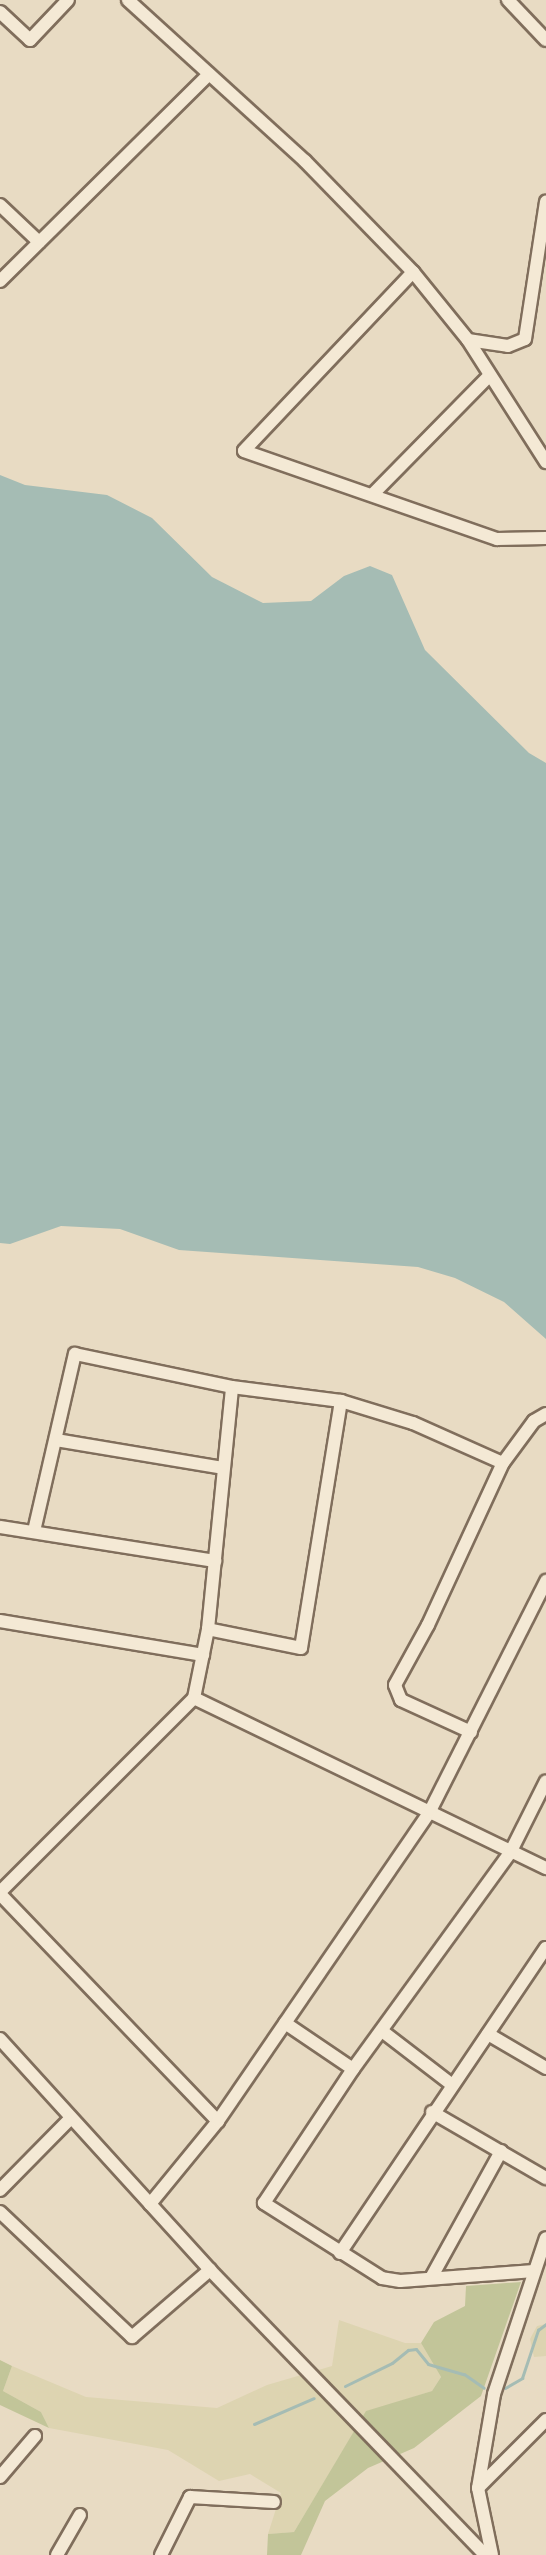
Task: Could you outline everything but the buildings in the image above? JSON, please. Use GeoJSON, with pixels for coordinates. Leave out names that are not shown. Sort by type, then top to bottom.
{"type":"FeatureCollection","features":[{"type":"Feature","properties":{"kind":"street"},"geometry":{"type":"LineString","coordinates":[[0,12],[30,40],[68,0]]}},
{"type":"Feature","properties":{"kind":"street"},"geometry":{"type":"LineString","coordinates":[[128,0],[305,160],[413,272],[468,340],[546,462]]}},
{"type":"Feature","properties":{"kind":"street"},"geometry":{"type":"LineString","coordinates":[[508,0],[546,40]]}},
{"type":"Feature","properties":{"kind":"street"},"geometry":{"type":"LineString","coordinates":[[0,281],[208,74]]}},
{"type":"Feature","properties":{"kind":"street"},"geometry":{"type":"LineString","coordinates":[[468,340],[508,346],[525,339],[546,202]]}},
{"type":"Feature","properties":{"kind":"street"},"geometry":{"type":"LineString","coordinates":[[0,205],[39,243]]}},
{"type":"Feature","properties":{"kind":"street"},"geometry":{"type":"LineString","coordinates":[[413,272],[244,451],[497,539],[546,538]]}},
{"type":"Feature","properties":{"kind":"street"},"geometry":{"type":"LineString","coordinates":[[372,495],[490,375]]}},
{"type":"Feature","properties":{"kind":"street"},"geometry":{"type":"LineString","coordinates":[[34,1531],[75,1354],[232,1387],[341,1401],[413,1424],[503,1463]]}},
{"type":"Feature","properties":{"kind":"street"},"geometry":{"type":"LineString","coordinates":[[218,2121],[0,1893],[194,1698],[208,1629],[232,1387]]}},
{"type":"Feature","properties":{"kind":"street"},"geometry":{"type":"LineString","coordinates":[[208,1629],[302,1648],[341,1401]]}},
{"type":"Feature","properties":{"kind":"street"},"geometry":{"type":"LineString","coordinates":[[471,1732],[401,1700],[395,1685],[428,1625],[503,1463],[534,1421],[546,1414]]}},
{"type":"Feature","properties":{"kind":"street"},"geometry":{"type":"LineString","coordinates":[[56,1440],[223,1468]]}},
{"type":"Feature","properties":{"kind":"street"},"geometry":{"type":"LineString","coordinates":[[0,1527],[215,1561]]}},
{"type":"Feature","properties":{"kind":"street"},"geometry":{"type":"LineString","coordinates":[[150,2204],[218,2121],[430,1811],[546,1581]]}},
{"type":"Feature","properties":{"kind":"street"},"geometry":{"type":"LineString","coordinates":[[0,1633],[5,1622],[203,1655]]}},
{"type":"Feature","properties":{"kind":"street"},"geometry":{"type":"LineString","coordinates":[[194,1698],[430,1811],[510,1853],[546,1868]]}},
{"type":"Feature","properties":{"kind":"street"},"geometry":{"type":"LineString","coordinates":[[534,2271],[400,2281],[382,2278],[264,2203],[353,2069],[510,1853],[546,1781]]}},
{"type":"Feature","properties":{"kind":"street"},"geometry":{"type":"LineString","coordinates":[[340,2253],[432,2112],[546,1948]]}},
{"type":"Feature","properties":{"kind":"street"},"geometry":{"type":"LineString","coordinates":[[285,2023],[353,2069]]}},
{"type":"Feature","properties":{"kind":"street"},"geometry":{"type":"LineString","coordinates":[[382,2031],[451,2084]]}},
{"type":"Feature","properties":{"kind":"street"},"geometry":{"type":"LineString","coordinates":[[488,2034],[546,2068]]}},
{"type":"Feature","properties":{"kind":"street"},"geometry":{"type":"LineString","coordinates":[[0,2039],[210,2270],[485,2555]]}},
{"type":"Feature","properties":{"kind":"street"},"geometry":{"type":"LineString","coordinates":[[432,2112],[546,2178]]}},
{"type":"Feature","properties":{"kind":"street"},"geometry":{"type":"LineString","coordinates":[[0,2190],[71,2118]]}},
{"type":"Feature","properties":{"kind":"street"},"geometry":{"type":"LineString","coordinates":[[431,2278],[501,2151]]}},
{"type":"Feature","properties":{"kind":"street"},"geometry":{"type":"LineString","coordinates":[[0,2212],[132,2337],[210,2270]]}},
{"type":"Feature","properties":{"kind":"street"},"geometry":{"type":"LineString","coordinates":[[492,2555],[478,2488],[494,2394],[546,2238]]}},
{"type":"Feature","properties":{"kind":"street"},"geometry":{"type":"LineString","coordinates":[[478,2488],[546,2420]]}},
{"type":"Feature","properties":{"kind":"street"},"geometry":{"type":"LineString","coordinates":[[0,2477],[35,2436]]}},
{"type":"Feature","properties":{"kind":"street"},"geometry":{"type":"LineString","coordinates":[[161,2555],[190,2497],[274,2502]]}},
{"type":"Feature","properties":{"kind":"street"},"geometry":{"type":"LineString","coordinates":[[57,2555],[80,2515]]}},
{"type":"Feature","properties":{"kind":"shaded area"},"geometry":{"type":"Polygon","coordinates":[[[339,2320],[405,2343],[421,2343],[441,2377],[432,2391],[366,2412],[294,2532],[268,2534],[281,2493],[250,2474],[219,2481],[168,2450],[49,2428],[41,2412],[3,2391],[12,2366],[86,2397],[217,2408],[267,2385],[332,2366],[339,2320]]]}},
{"type":"Feature","properties":{"kind":"shaded area"},"geometry":{"type":"Polygon","coordinates":[[[546,2324],[546,2356],[534,2357],[530,2339],[537,2326],[546,2324]]]}},
{"type":"Feature","properties":{"kind":"green space"},"geometry":{"type":"Polygon","coordinates":[[[521,2282],[481,2396],[414,2448],[368,2468],[325,2501],[301,2555],[267,2555],[268,2534],[294,2532],[366,2411],[432,2391],[441,2377],[421,2343],[434,2322],[465,2306],[466,2286],[521,2282]]]}},
{"type":"Feature","properties":{"kind":"green space"},"geometry":{"type":"Polygon","coordinates":[[[0,2360],[12,2366],[3,2391],[41,2412],[49,2428],[0,2405],[0,2360]]]}},
{"type":"Feature","properties":{"kind":"water"},"geometry":{"type":"Polygon","coordinates":[[[0,475],[25,485],[107,495],[152,518],[212,577],[263,603],[311,601],[344,576],[370,566],[392,575],[425,650],[529,753],[546,763],[546,1339],[504,1302],[455,1278],[418,1267],[179,1250],[120,1229],[61,1226],[10,1244],[0,1243],[0,475]]]}},
{"type":"Feature","properties":{"kind":"waterway"},"geometry":{"type":"LineString","coordinates":[[505,2388],[522,2378],[538,2330],[546,2324]]}},
{"type":"Feature","properties":{"kind":"waterway"},"geometry":{"type":"LineString","coordinates":[[345,2386],[392,2363],[408,2350],[416,2349],[428,2364],[464,2374],[484,2388]]}},
{"type":"Feature","properties":{"kind":"waterway"},"geometry":{"type":"LineString","coordinates":[[254,2424],[314,2398]]}}]}
